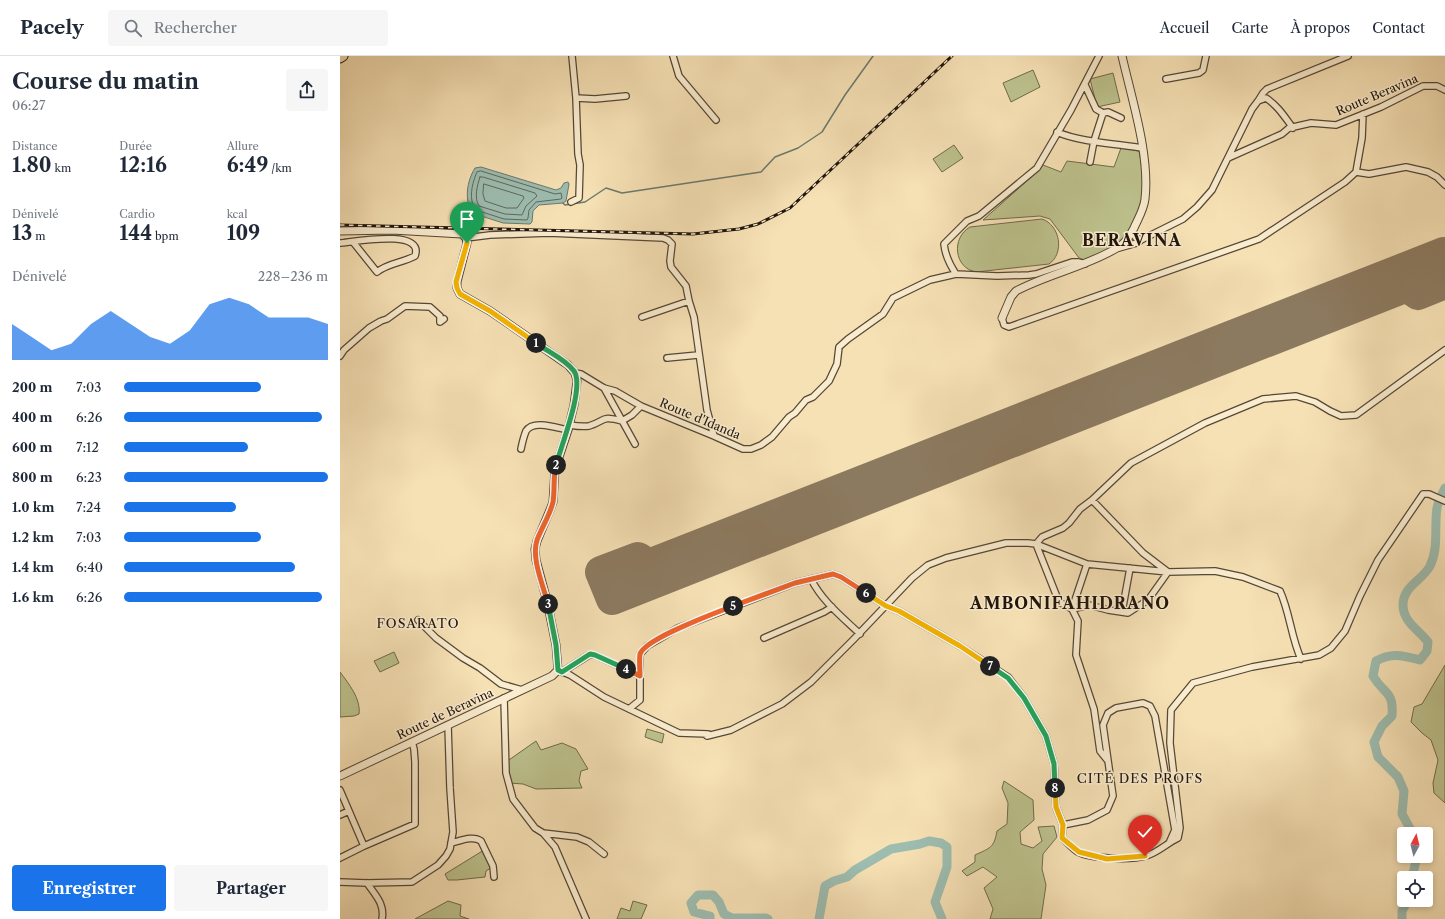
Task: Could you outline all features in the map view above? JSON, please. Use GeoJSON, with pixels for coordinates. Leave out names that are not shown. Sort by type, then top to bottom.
{"type":"FeatureCollection","features":[{"type":"Feature","properties":{"kind":"street"},"geometry":{"type":"LineString","coordinates":[[571,202],[579,198],[580,165],[572,56]]}},
{"type":"Feature","properties":{"kind":"street"},"geometry":{"type":"LineString","coordinates":[[673,56],[679,76],[716,120]]}},
{"type":"Feature","properties":{"kind":"street"},"geometry":{"type":"LineString","coordinates":[[1085,264],[1072,262],[1029,275],[997,276],[956,274],[944,251],[944,244],[967,222],[979,216],[1037,168],[1085,85],[1099,56]]}},
{"type":"Feature","properties":{"kind":"street"},"geometry":{"type":"LineString","coordinates":[[1118,248],[1126,241],[1132,232],[1141,212],[1145,200],[1146,178],[1143,148],[1122,56]]}},
{"type":"Feature","properties":{"kind":"street"},"geometry":{"type":"LineString","coordinates":[[1166,79],[1199,73],[1203,70],[1206,56]]}},
{"type":"Feature","properties":{"kind":"street"},"geometry":{"type":"LineString","coordinates":[[1348,56],[1267,89],[1252,109],[1212,190],[1197,207],[1182,219],[1137,243],[1118,248],[1085,264],[1016,290],[1011,297],[1002,318],[1004,325],[1009,327],[1259,239],[1345,182],[1356,172],[1362,138],[1363,114]]}},
{"type":"Feature","properties":{"kind":"street"},"geometry":{"type":"LineString","coordinates":[[1085,85],[1096,110],[1103,113],[1108,112],[1121,118]]}},
{"type":"Feature","properties":{"kind":"street","name":"Route Beravina"},"geometry":{"type":"LineString","coordinates":[[1228,158],[1282,134],[1289,128],[1311,123],[1336,125],[1381,107],[1423,86],[1437,86],[1445,90]]}},
{"type":"Feature","properties":{"kind":"street"},"geometry":{"type":"LineString","coordinates":[[576,98],[595,99],[626,96]]}},
{"type":"Feature","properties":{"kind":"street"},"geometry":{"type":"LineString","coordinates":[[1258,101],[1266,98],[1272,102],[1278,107],[1293,128]]}},
{"type":"Feature","properties":{"kind":"street"},"geometry":{"type":"LineString","coordinates":[[1090,162],[1094,141],[1103,113]]}},
{"type":"Feature","properties":{"kind":"street"},"geometry":{"type":"LineString","coordinates":[[1057,132],[1064,135],[1094,141],[1143,148]]}},
{"type":"Feature","properties":{"kind":"street"},"geometry":{"type":"LineString","coordinates":[[1356,172],[1369,174],[1406,167],[1428,172],[1437,177],[1445,185]]}},
{"type":"Feature","properties":{"kind":"street"},"geometry":{"type":"LineString","coordinates":[[340,231],[360,230],[462,234],[466,238],[467,243],[456,282],[460,294],[490,311],[568,365],[575,373],[577,381],[569,428],[555,469],[553,502],[535,549],[536,560],[547,601],[560,671]]}},
{"type":"Feature","properties":{"kind":"street"},"geometry":{"type":"LineString","coordinates":[[1132,232],[1136,238],[1141,240]]}},
{"type":"Feature","properties":{"kind":"street"},"geometry":{"type":"LineString","coordinates":[[466,238],[490,235],[549,233],[663,238],[668,240],[672,244],[670,262],[671,267],[686,286],[694,317],[707,410],[714,436]]}},
{"type":"Feature","properties":{"kind":"street"},"geometry":{"type":"LineString","coordinates":[[340,243],[353,242],[398,239],[408,241],[415,246],[416,251],[414,256],[407,260],[383,267],[377,272],[353,242]]}},
{"type":"Feature","properties":{"kind":"street","name":"Route d'Idanda"},"geometry":{"type":"LineString","coordinates":[[575,373],[581,374],[604,388],[615,392],[641,406],[743,449],[752,450],[772,437],[789,417],[796,413],[806,400],[813,397],[829,381],[837,364],[839,347],[883,314],[893,298],[930,280],[956,274]]}},
{"type":"Feature","properties":{"kind":"street"},"geometry":{"type":"LineString","coordinates":[[642,317],[689,301]]}},
{"type":"Feature","properties":{"kind":"street"},"geometry":{"type":"LineString","coordinates":[[340,356],[344,350],[372,326],[388,319],[405,306],[430,307],[440,316],[440,322],[444,319]]}},
{"type":"Feature","properties":{"kind":"street"},"geometry":{"type":"LineString","coordinates":[[1036,544],[1042,537],[1063,528],[1069,523],[1080,508],[1092,500],[1131,463],[1205,423],[1263,399],[1296,396],[1315,402],[1341,416],[1356,415],[1445,350]]}},
{"type":"Feature","properties":{"kind":"street"},"geometry":{"type":"LineString","coordinates":[[667,358],[698,354]]}},
{"type":"Feature","properties":{"kind":"street"},"geometry":{"type":"LineString","coordinates":[[604,388],[635,444]]}},
{"type":"Feature","properties":{"kind":"street"},"geometry":{"type":"LineString","coordinates":[[520,449],[526,431],[531,426],[543,425],[569,428],[590,426],[605,418],[622,421],[632,415],[641,406]]}},
{"type":"Feature","properties":{"kind":"street"},"geometry":{"type":"LineString","coordinates":[[1170,841],[1178,838],[1180,828],[1170,743],[1171,710],[1193,683],[1252,667],[1319,655],[1331,648],[1345,631],[1378,560],[1423,494],[1445,501]]}},
{"type":"Feature","properties":{"kind":"street"},"geometry":{"type":"LineString","coordinates":[[1092,500],[1143,553],[1168,572]]}},
{"type":"Feature","properties":{"kind":"street"},"geometry":{"type":"LineString","coordinates":[[560,671],[570,675],[604,697],[679,733],[708,734],[707,736],[731,730],[782,704],[811,682],[860,634],[912,578],[928,565],[946,558],[1006,543],[1028,542],[1087,564],[1168,572],[1215,571],[1242,577],[1280,591],[1296,647],[1301,658]]}},
{"type":"Feature","properties":{"kind":"street"},"geometry":{"type":"LineString","coordinates":[[1036,544],[1060,602],[1072,610],[1078,621],[1076,654],[1094,709],[1100,751],[1108,761]]}},
{"type":"Feature","properties":{"kind":"street"},"geometry":{"type":"LineString","coordinates":[[1072,610],[1087,564]]}},
{"type":"Feature","properties":{"kind":"street"},"geometry":{"type":"LineString","coordinates":[[1122,612],[1130,568]]}},
{"type":"Feature","properties":{"kind":"street"},"geometry":{"type":"LineString","coordinates":[[1072,610],[1089,605],[1128,613],[1148,600],[1168,572]]}},
{"type":"Feature","properties":{"kind":"street"},"geometry":{"type":"LineString","coordinates":[[630,709],[640,700],[640,654],[647,646],[678,628],[773,591],[795,583],[833,574],[841,577],[886,606],[899,611],[960,646],[1008,678],[1024,698],[1046,736],[1054,764],[1056,807],[1063,825],[1062,838],[1079,852],[1107,859],[1145,856],[1163,848],[1170,841],[1175,830],[1155,716],[1150,706],[1143,703],[1116,708],[1108,713],[1103,726],[1113,796],[1106,810],[1088,820],[1063,825]]}},
{"type":"Feature","properties":{"kind":"street"},"geometry":{"type":"LineString","coordinates":[[811,579],[815,587],[832,607],[860,634]]}},
{"type":"Feature","properties":{"kind":"street"},"geometry":{"type":"LineString","coordinates":[[764,638],[824,612],[832,607]]}},
{"type":"Feature","properties":{"kind":"street"},"geometry":{"type":"LineString","coordinates":[[418,620],[436,638],[501,684],[522,690]]}},
{"type":"Feature","properties":{"kind":"street"},"geometry":{"type":"LineString","coordinates":[[560,671],[590,654],[640,676]]}},
{"type":"Feature","properties":{"kind":"street","name":"Route de Beravina"},"geometry":{"type":"LineString","coordinates":[[340,776],[560,671]]}},
{"type":"Feature","properties":{"kind":"street"},"geometry":{"type":"LineString","coordinates":[[504,698],[506,773],[513,799],[535,828],[543,833],[555,847],[586,919]]}},
{"type":"Feature","properties":{"kind":"street"},"geometry":{"type":"LineString","coordinates":[[340,882],[367,884],[412,882],[438,865],[446,856],[452,843],[453,817],[450,788],[448,725]]}},
{"type":"Feature","properties":{"kind":"street"},"geometry":{"type":"LineString","coordinates":[[340,858],[415,824],[415,762],[412,742]]}},
{"type":"Feature","properties":{"kind":"street"},"geometry":{"type":"LineString","coordinates":[[340,790],[364,846]]}},
{"type":"Feature","properties":{"kind":"street"},"geometry":{"type":"LineString","coordinates":[[340,816],[349,811]]}},
{"type":"Feature","properties":{"kind":"street"},"geometry":{"type":"LineString","coordinates":[[543,833],[577,837],[589,842],[604,854]]}},
{"type":"Feature","properties":{"kind":"street"},"geometry":{"type":"LineString","coordinates":[[452,843],[477,838],[481,841],[493,866],[494,877]]}},
{"type":"Feature","properties":{"kind":"street"},"geometry":{"type":"LineString","coordinates":[[367,884],[382,905],[384,912],[382,919]]}},
{"type":"Feature","properties":{"kind":"green space"},"geometry":{"type":"Polygon","coordinates":[[[1033,70],[1040,87],[1011,102],[1003,83],[1033,70]]]}},
{"type":"Feature","properties":{"kind":"green space"},"geometry":{"type":"Polygon","coordinates":[[[1113,73],[1120,102],[1097,107],[1090,79],[1113,73]]]}},
{"type":"Feature","properties":{"kind":"green space"},"geometry":{"type":"Polygon","coordinates":[[[954,145],[963,158],[942,172],[933,159],[954,145]]]}},
{"type":"Feature","properties":{"kind":"green space"},"geometry":{"type":"Polygon","coordinates":[[[1121,148],[1139,151],[1143,178],[1143,196],[1136,222],[1126,237],[1113,249],[1088,261],[1079,258],[1050,219],[1040,216],[983,220],[1043,165],[1061,172],[1067,161],[1114,167],[1121,148]]]}},
{"type":"Feature","properties":{"kind":"green space"},"geometry":{"type":"Polygon","coordinates":[[[1042,219],[1053,227],[1058,240],[1059,247],[1057,253],[1049,264],[976,272],[963,265],[959,259],[958,245],[960,238],[970,227],[1042,219]]]}},
{"type":"Feature","properties":{"kind":"green space"},"geometry":{"type":"Polygon","coordinates":[[[394,652],[399,663],[380,672],[374,661],[394,652]]]}},
{"type":"Feature","properties":{"kind":"green space"},"geometry":{"type":"Polygon","coordinates":[[[1445,665],[1445,803],[1434,793],[1433,783],[1438,760],[1431,740],[1411,722],[1414,707],[1422,704],[1445,665]]]}},
{"type":"Feature","properties":{"kind":"green space"},"geometry":{"type":"Polygon","coordinates":[[[340,672],[354,692],[358,703],[359,714],[354,716],[340,717],[340,672]]]}},
{"type":"Feature","properties":{"kind":"green space"},"geometry":{"type":"Polygon","coordinates":[[[647,729],[664,734],[662,743],[645,737],[647,729]]]}},
{"type":"Feature","properties":{"kind":"green space"},"geometry":{"type":"Polygon","coordinates":[[[536,741],[541,750],[562,743],[576,749],[588,769],[581,771],[579,781],[582,788],[536,789],[523,784],[509,783],[506,762],[536,741]]]}},
{"type":"Feature","properties":{"kind":"green space"},"geometry":{"type":"Polygon","coordinates":[[[1004,781],[1033,800],[1034,820],[1020,832],[1021,844],[1033,848],[1042,841],[1038,827],[1054,826],[1057,837],[1043,854],[1042,869],[1046,885],[1041,919],[990,919],[993,909],[984,888],[997,877],[983,867],[967,876],[962,871],[975,862],[975,855],[984,851],[993,844],[997,831],[1007,824],[1008,803],[1002,788],[1004,781]]]}},
{"type":"Feature","properties":{"kind":"green space"},"geometry":{"type":"Polygon","coordinates":[[[484,850],[491,868],[486,871],[485,877],[448,880],[445,874],[484,850]]]}},
{"type":"Feature","properties":{"kind":"green space"},"geometry":{"type":"Polygon","coordinates":[[[448,901],[461,905],[460,916],[469,919],[415,919],[448,901]]]}},
{"type":"Feature","properties":{"kind":"green space"},"geometry":{"type":"Polygon","coordinates":[[[633,901],[647,905],[641,919],[617,919],[621,908],[630,911],[633,901]]]}},
{"type":"Feature","properties":{"kind":"water"},"geometry":{"type":"Polygon","coordinates":[[[481,167],[556,190],[561,188],[564,183],[568,182],[569,184],[566,201],[563,203],[539,205],[533,211],[532,222],[530,224],[503,223],[472,213],[467,196],[468,184],[475,168],[481,167]]]}},
{"type":"Feature","properties":{"kind":"waterway"},"geometry":{"type":"LineString","coordinates":[[563,203],[565,205],[585,202],[606,188],[622,193],[761,172],[775,157],[798,148],[822,132],[845,95],[873,56]]}},
{"type":"Feature","properties":{"kind":"waterway"},"geometry":{"type":"LineString","coordinates":[[1409,827],[1402,814],[1404,791],[1398,777],[1378,757],[1374,742],[1382,726],[1392,716],[1392,708],[1390,697],[1373,676],[1376,661],[1382,658],[1387,656],[1398,656],[1420,660],[1427,651],[1428,642],[1409,621],[1403,605],[1404,598],[1409,588],[1427,571],[1433,559],[1437,508],[1445,488]]}},
{"type":"Feature","properties":{"kind":"waterway"},"geometry":{"type":"LineString","coordinates":[[819,919],[825,886],[834,881],[847,877],[855,870],[891,849],[929,841],[941,843],[947,847],[947,867],[935,902],[942,919]]}},
{"type":"Feature","properties":{"kind":"waterway"},"geometry":{"type":"LineString","coordinates":[[1414,871],[1415,863]]}},
{"type":"Feature","properties":{"kind":"waterway"},"geometry":{"type":"LineString","coordinates":[[710,919],[710,916],[694,912],[691,903],[698,895],[713,895],[719,902],[724,914],[732,918],[768,919]]}},
{"type":"Feature","properties":{"kind":"waterway"},"geometry":{"type":"LineString","coordinates":[[1402,919],[1402,911],[1404,907]]}},
{"type":"Feature","properties":{"kind":"runway"},"geometry":{"type":"LineString","coordinates":[[1445,255],[1444,253],[649,565],[638,558],[601,572],[612,599],[1407,286],[1418,294],[1445,283]]}},
{"type":"Feature","properties":{"kind":"railway"},"geometry":{"type":"LineString","coordinates":[[340,225],[693,234],[739,229],[758,224],[790,208],[952,56]]}},
{"type":"Feature","properties":{"kind":"district","name":"BERAVINA"},"geometry":{"type":"Point","coordinates":[1132,240]}},
{"type":"Feature","properties":{"kind":"district","name":"AMBONIFAHIDRANO"},"geometry":{"type":"Point","coordinates":[1070,603]}},
{"type":"Feature","properties":{"kind":"district","name":"FOSARATO"},"geometry":{"type":"Point","coordinates":[418,623]}},
{"type":"Feature","properties":{"kind":"district","name":"CITÉ DES PROFS"},"geometry":{"type":"Point","coordinates":[1140,778]}},
{"type":"Feature","properties":{"kind":"route"},"geometry":{"type":"LineString","coordinates":[[467,243],[456,282],[460,294],[490,311],[568,365],[575,373],[577,381],[574,405],[568,430],[555,469],[553,502],[535,549],[536,560],[547,601],[556,645],[558,670],[562,672],[590,654],[640,676],[640,654],[647,646],[678,628],[795,583],[833,574],[841,577],[886,606],[899,611],[960,646],[1008,678],[1024,698],[1046,736],[1054,764],[1056,807],[1063,825],[1062,838],[1079,852],[1107,859],[1145,856]]}}]}
